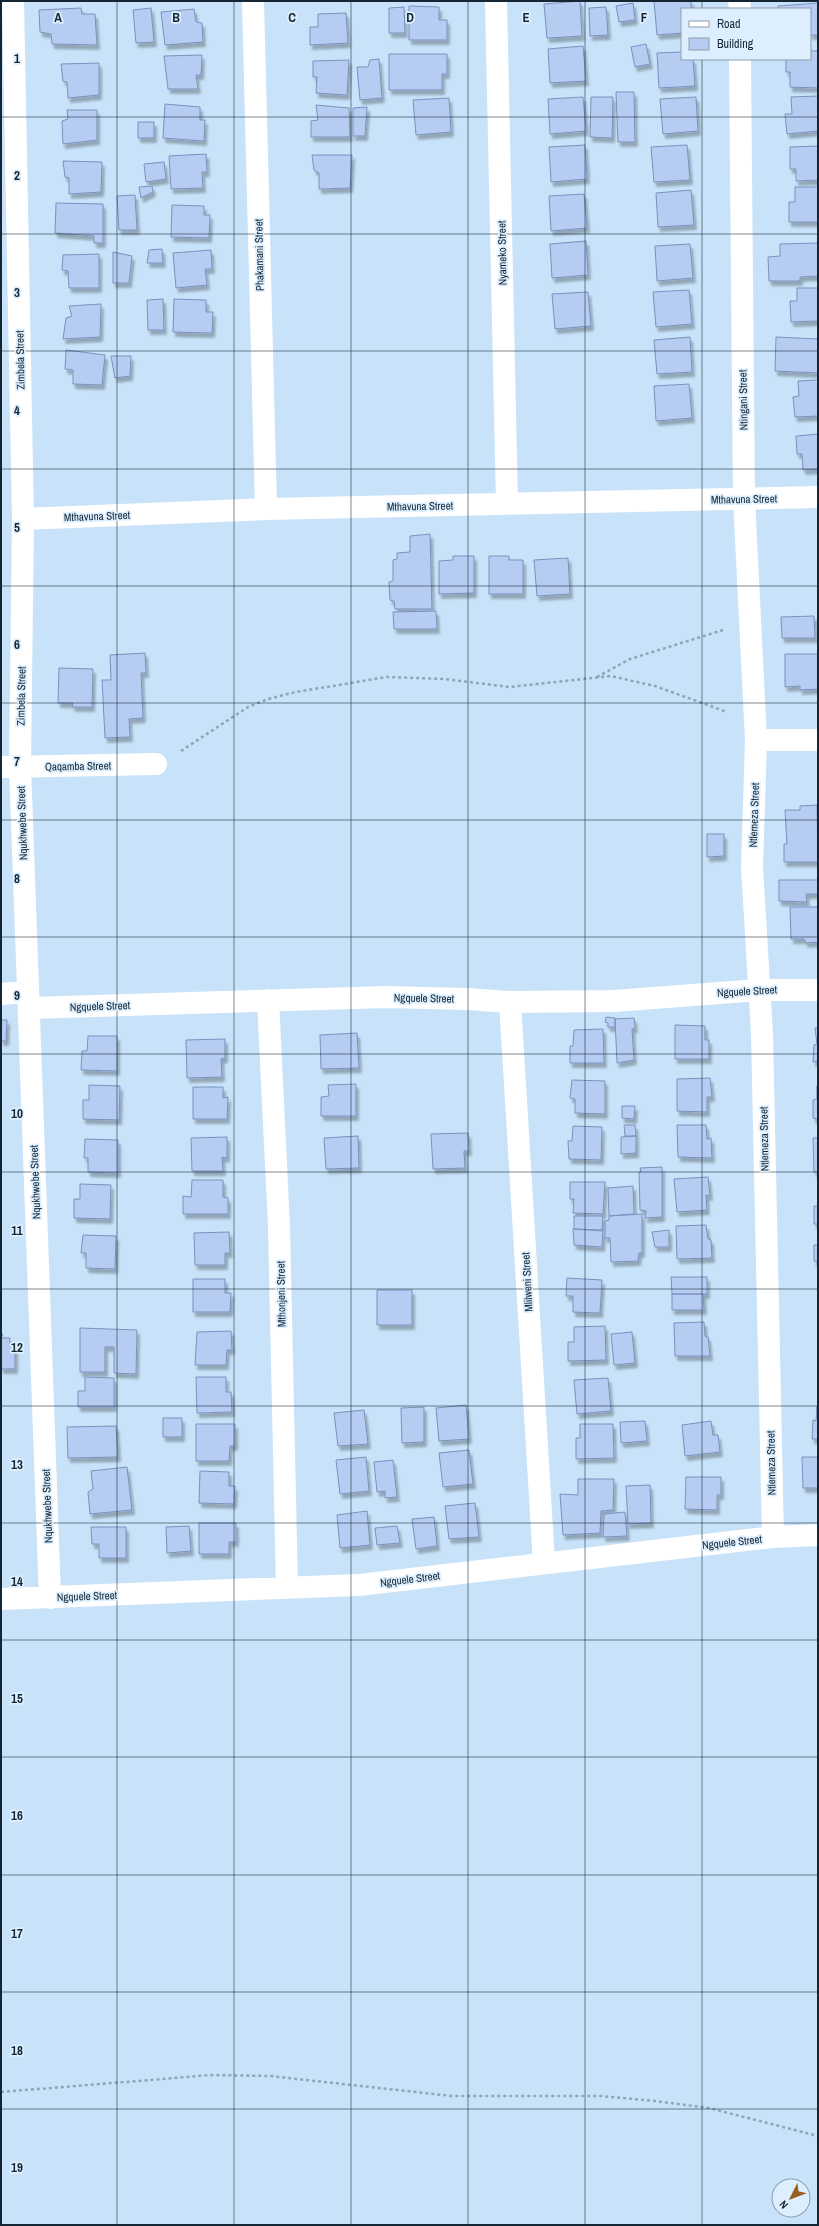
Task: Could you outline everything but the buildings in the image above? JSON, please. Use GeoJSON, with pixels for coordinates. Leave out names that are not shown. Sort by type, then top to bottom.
{"type":"FeatureCollection","features":[{"type":"Feature","properties":{"kind":"street","name":"Zimbela Street"},"geometry":{"type":"LineString","coordinates":[[10,767],[23,519],[14,1]]}},
{"type":"Feature","properties":{"kind":"street","name":"Phakamani Street"},"geometry":{"type":"LineString","coordinates":[[253,1],[266,509]]}},
{"type":"Feature","properties":{"kind":"street","name":"Nyameko Street"},"geometry":{"type":"LineString","coordinates":[[496,1],[507,504]]}},
{"type":"Feature","properties":{"kind":"street","name":"Ntingani Street"},"geometry":{"type":"LineString","coordinates":[[740,60],[744,498],[756,731]]}},
{"type":"Feature","properties":{"kind":"street","name":"Mthavuna Street"},"geometry":{"type":"LineString","coordinates":[[23,519],[266,509],[818,497]]}},
{"type":"Feature","properties":{"kind":"street"},"geometry":{"type":"LineString","coordinates":[[756,731],[818,740]]}},
{"type":"Feature","properties":{"kind":"street","name":"Ntlemeza Street"},"geometry":{"type":"LineString","coordinates":[[756,731],[752,867],[762,1050],[773,1537]]}},
{"type":"Feature","properties":{"kind":"street","name":"Qaqamba Street"},"geometry":{"type":"LineString","coordinates":[[10,767],[156,764]]}},
{"type":"Feature","properties":{"kind":"street","name":"Nqukhwebe Street"},"geometry":{"type":"LineString","coordinates":[[10,767],[29,1000],[50,1598]]}},
{"type":"Feature","properties":{"kind":"street","name":"Ngquele Street"},"geometry":{"type":"LineString","coordinates":[[1,994],[29,1000],[268,1000],[387,997],[466,998],[510,1002],[614,1001],[759,990],[818,990]]}},
{"type":"Feature","properties":{"kind":"street","name":"Mthonjeni Street"},"geometry":{"type":"LineString","coordinates":[[268,1000],[280,1226],[287,1588]]}},
{"type":"Feature","properties":{"kind":"street","name":"Mlilweni Street"},"geometry":{"type":"LineString","coordinates":[[510,1002],[544,1563]]}},
{"type":"Feature","properties":{"kind":"street","name":"Ngquele Street"},"geometry":{"type":"LineString","coordinates":[[1,1598],[50,1598],[359,1585],[773,1537],[818,1535]]}},
{"type":"Feature","properties":{"kind":"path"},"geometry":{"type":"LineString","coordinates":[[595,678],[630,659],[750,622]]}},
{"type":"Feature","properties":{"kind":"path"},"geometry":{"type":"LineString","coordinates":[[156,764],[187,749],[248,707],[296,692],[387,677],[445,679],[509,687],[611,676],[655,686],[756,731]]}},
{"type":"Feature","properties":{"kind":"path"},"geometry":{"type":"LineString","coordinates":[[1,2092],[212,2075],[270,2076],[452,2096],[601,2096],[655,2101],[708,2108],[818,2136]]}}]}
